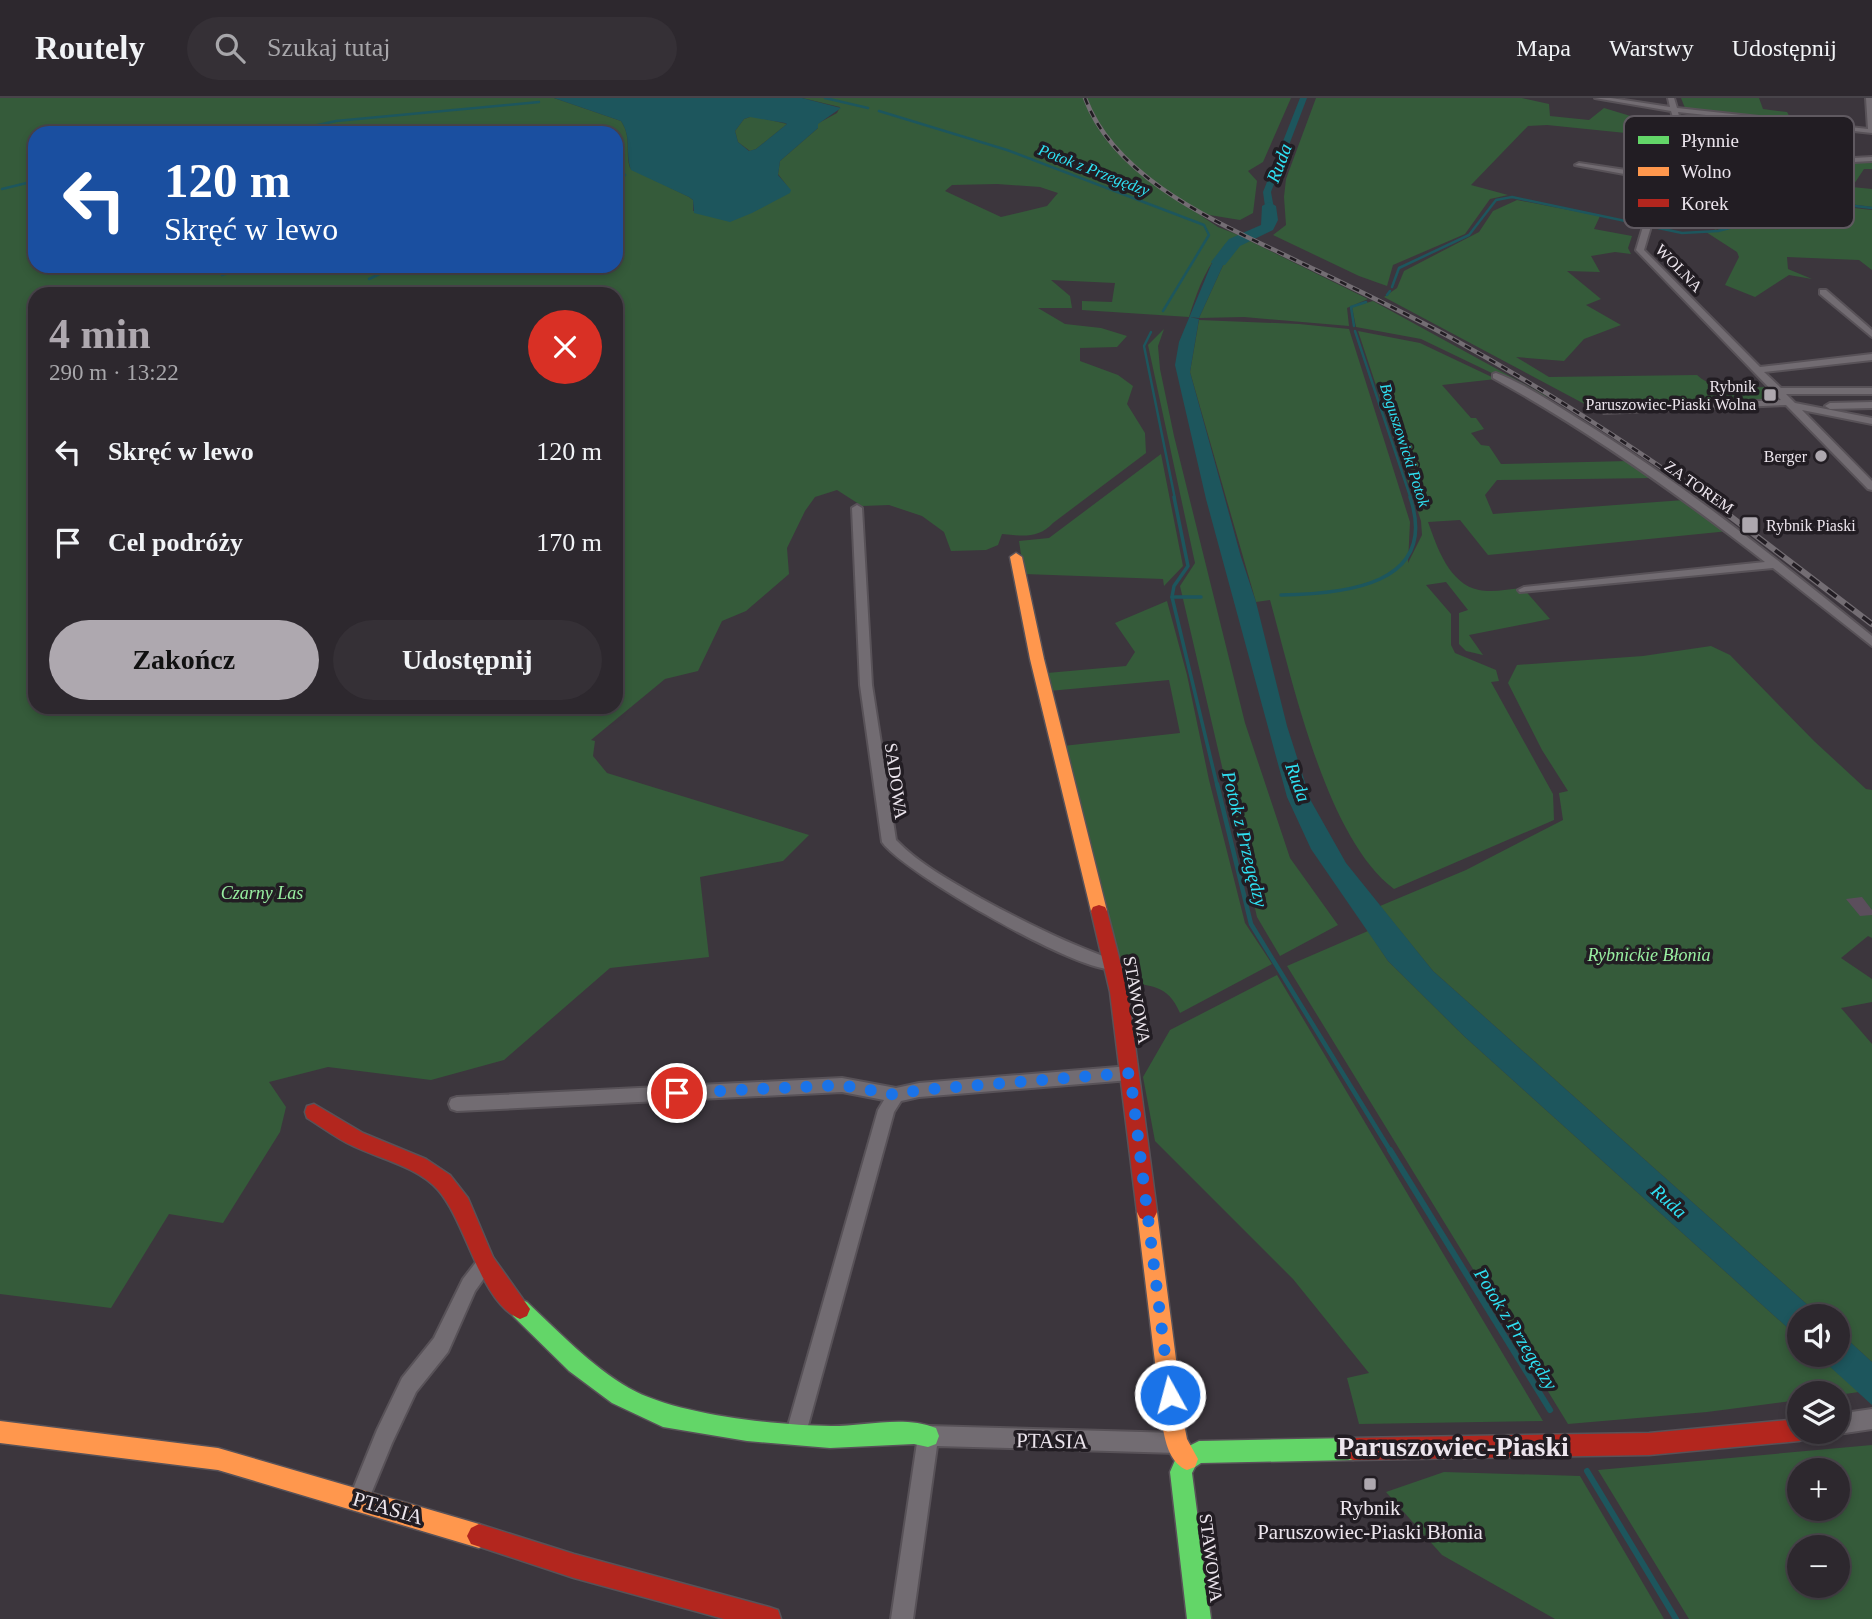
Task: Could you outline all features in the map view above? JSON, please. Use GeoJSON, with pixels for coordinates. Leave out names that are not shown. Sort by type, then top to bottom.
{"type":"FeatureCollection","features":[{"type":"Feature","properties":{"kind":"street"},"geometry":{"type":"LineString","coordinates":[[1598,98],[1731,116]]}},
{"type":"Feature","properties":{"kind":"street","name":"WOLNA"},"geometry":{"type":"LineString","coordinates":[[1671,98],[1677,116]]}},
{"type":"Feature","properties":{"kind":"street"},"geometry":{"type":"LineString","coordinates":[[1854,129],[1872,131],[1869,98]]}},
{"type":"Feature","properties":{"kind":"street"},"geometry":{"type":"LineString","coordinates":[[1854,160],[1872,159]]}},
{"type":"Feature","properties":{"kind":"street"},"geometry":{"type":"LineString","coordinates":[[1579,165],[1624,172]]}},
{"type":"Feature","properties":{"kind":"street","name":"WOLNA"},"geometry":{"type":"LineString","coordinates":[[1645,228],[1639,245],[1642,253],[1872,487]]}},
{"type":"Feature","properties":{"kind":"street"},"geometry":{"type":"LineString","coordinates":[[1823,292],[1872,334]]}},
{"type":"Feature","properties":{"kind":"street"},"geometry":{"type":"LineString","coordinates":[[1756,370],[1872,357]]}},
{"type":"Feature","properties":{"kind":"street","name":"ZA TOREM"},"geometry":{"type":"LineString","coordinates":[[1496,376],[1562,413],[1711,514],[1872,642]]}},
{"type":"Feature","properties":{"kind":"street"},"geometry":{"type":"LineString","coordinates":[[1778,391],[1872,391]]}},
{"type":"Feature","properties":{"kind":"street"},"geometry":{"type":"LineString","coordinates":[[1607,411],[1790,403],[1872,421]]}},
{"type":"Feature","properties":{"kind":"street"},"geometry":{"type":"LineString","coordinates":[[1811,408],[1872,405]]}},
{"type":"Feature","properties":{"kind":"street"},"geometry":{"type":"LineString","coordinates":[[1857,472],[1872,472]]}},
{"type":"Feature","properties":{"kind":"street","name":"SADOWA"},"geometry":{"type":"LineString","coordinates":[[857,509],[866,685],[889,842],[904,859],[1019,924],[1067,949],[1112,965]]}},
{"type":"Feature","properties":{"kind":"street","name":"STAWOWA"},"geometry":{"type":"LineString","coordinates":[[1016,557],[1037,659],[1119,992],[1182,1451],[1181,1478],[1199,1619]]}},
{"type":"Feature","properties":{"kind":"street"},"geometry":{"type":"LineString","coordinates":[[1524,590],[1777,564]]}},
{"type":"Feature","properties":{"kind":"street"},"geometry":{"type":"LineString","coordinates":[[457,1104],[842,1085],[896,1095],[919,1090],[1130,1073]]}},
{"type":"Feature","properties":{"kind":"street"},"geometry":{"type":"LineString","coordinates":[[796,1433],[886,1110],[896,1095]]}},
{"type":"Feature","properties":{"kind":"street","name":"PTASIA"},"geometry":{"type":"LineString","coordinates":[[314,1112],[356,1139],[419,1165],[443,1181],[468,1217],[486,1263],[519,1310],[577,1363],[620,1395],[663,1416],[715,1425],[830,1437],[914,1433],[1182,1451]]}},
{"type":"Feature","properties":{"kind":"street"},"geometry":{"type":"LineString","coordinates":[[359,1499],[409,1385],[442,1345],[469,1285],[486,1263]]}},
{"type":"Feature","properties":{"kind":"street"},"geometry":{"type":"LineString","coordinates":[[1182,1451],[1656,1443],[1787,1431]]}},
{"type":"Feature","properties":{"kind":"street","name":"PTASIA"},"geometry":{"type":"LineString","coordinates":[[0,1432],[218,1459],[359,1499],[574,1566],[769,1619]]}},
{"type":"Feature","properties":{"kind":"street"},"geometry":{"type":"LineString","coordinates":[[902,1619],[928,1436]]}},
{"type":"Feature","properties":{"kind":"green space","name":"Czarny Las"},"geometry":{"type":"Polygon","coordinates":[[[0,98],[554,98],[621,121],[626,133],[630,168],[689,197],[693,200],[693,211],[788,187],[778,174],[780,161],[818,128],[817,124],[837,113],[840,107],[802,98],[1291,98],[1263,162],[1248,171],[1257,181],[1253,213],[1240,220],[1197,213],[1218,227],[1241,236],[1214,259],[1189,317],[1082,310],[1082,301],[1112,302],[1115,283],[1051,280],[1070,296],[1072,308],[1038,308],[1065,324],[1101,328],[1127,336],[1117,347],[1080,348],[1080,361],[1118,375],[1133,386],[1127,404],[1145,433],[1146,453],[1042,532],[1023,536],[1002,534],[998,545],[986,550],[951,551],[944,532],[922,516],[889,505],[862,506],[837,490],[815,497],[787,548],[789,574],[746,611],[722,621],[698,671],[665,679],[623,714],[623,287],[28,287],[28,714],[623,714],[591,740],[595,741],[593,756],[607,773],[809,835],[783,861],[700,877],[709,957],[610,968],[504,1060],[431,1080],[328,1067],[269,1082],[286,1107],[280,1132],[223,1223],[169,1214],[111,1308],[0,1294],[0,98]],[[952,185],[945,191],[1001,217],[1047,206],[1058,193],[1040,187],[952,185]]]}},
{"type":"Feature","properties":{"kind":"green space"},"geometry":{"type":"Polygon","coordinates":[[[1316,98],[1522,98],[1549,104],[1550,116],[1589,120],[1604,108],[1631,116],[1624,116],[1624,133],[1547,125],[1528,126],[1471,185],[1508,195],[1490,199],[1465,234],[1393,265],[1387,286],[1359,276],[1273,235],[1286,225],[1286,179],[1316,98]]]}},
{"type":"Feature","properties":{"kind":"green space"},"geometry":{"type":"Polygon","coordinates":[[[1681,98],[1759,98],[1763,109],[1787,112],[1789,116],[1746,116],[1685,108],[1681,98]]]}},
{"type":"Feature","properties":{"kind":"green space"},"geometry":{"type":"Polygon","coordinates":[[[752,116],[787,124],[750,151],[738,142],[735,131],[744,119],[752,116]]]}},
{"type":"Feature","properties":{"kind":"green space"},"geometry":{"type":"Polygon","coordinates":[[[1872,162],[1872,169],[1864,169],[1854,184],[1854,163],[1872,162]]]}},
{"type":"Feature","properties":{"kind":"green space"},"geometry":{"type":"Polygon","coordinates":[[[1854,187],[1872,189],[1872,207],[1854,205],[1854,187]]]}},
{"type":"Feature","properties":{"kind":"green space"},"geometry":{"type":"Polygon","coordinates":[[[1517,200],[1600,216],[1594,229],[1632,236],[1628,248],[1631,254],[1615,252],[1591,256],[1600,272],[1567,271],[1601,299],[1586,305],[1621,325],[1584,339],[1564,361],[1516,357],[1549,377],[1697,375],[1721,387],[1767,387],[1770,391],[1764,392],[1773,400],[1592,408],[1384,297],[1397,288],[1404,271],[1479,232],[1493,211],[1517,200]]]}},
{"type":"Feature","properties":{"kind":"green space"},"geometry":{"type":"Polygon","coordinates":[[[1854,208],[1872,210],[1872,270],[1859,260],[1787,257],[1788,269],[1812,279],[1789,275],[1755,297],[1725,285],[1739,257],[1737,252],[1706,232],[1728,228],[1854,228],[1854,208]]]}},
{"type":"Feature","properties":{"kind":"green space"},"geometry":{"type":"Polygon","coordinates":[[[1244,239],[1368,299],[1347,308],[1349,326],[1244,317],[1199,318],[1230,250],[1244,239]]]}},
{"type":"Feature","properties":{"kind":"green space"},"geometry":{"type":"Polygon","coordinates":[[[1373,301],[1548,397],[1531,392],[1421,339],[1356,327],[1352,307],[1373,301]]]}},
{"type":"Feature","properties":{"kind":"green space"},"geometry":{"type":"Polygon","coordinates":[[[1199,320],[1349,329],[1410,522],[1408,563],[1422,535],[1421,521],[1358,331],[1420,343],[1496,379],[1442,385],[1471,418],[1476,418],[1484,429],[1471,433],[1481,445],[1489,446],[1501,464],[1628,461],[1654,478],[1497,480],[1485,495],[1493,514],[1684,500],[1729,531],[1488,555],[1460,520],[1428,522],[1446,563],[1460,580],[1484,591],[1523,588],[1550,619],[1469,635],[1483,655],[1466,651],[1459,644],[1459,613],[1468,610],[1446,582],[1426,585],[1451,614],[1451,645],[1455,653],[1496,670],[1499,681],[1491,682],[1553,794],[1554,820],[1394,889],[1370,865],[1349,834],[1315,756],[1270,600],[1256,602],[1190,372],[1199,320]]]}},
{"type":"Feature","properties":{"kind":"green space"},"geometry":{"type":"Polygon","coordinates":[[[1164,329],[1158,346],[1160,369],[1245,723],[1290,858],[1338,925],[1280,956],[1257,917],[1180,586],[1195,563],[1148,345],[1164,329]]]}},
{"type":"Feature","properties":{"kind":"green space"},"geometry":{"type":"Polygon","coordinates":[[[1161,454],[1183,566],[1164,586],[1163,579],[1024,574],[1019,541],[1049,538],[1161,454]]]}},
{"type":"Feature","properties":{"kind":"green space"},"geometry":{"type":"Polygon","coordinates":[[[1167,601],[1245,923],[1272,964],[1180,1013],[1164,991],[1123,980],[1063,746],[1180,733],[1169,680],[1049,691],[1047,673],[1126,666],[1135,652],[1115,623],[1167,601]]]}},
{"type":"Feature","properties":{"kind":"green space","name":"Rybnickie Błonia"},"geometry":{"type":"Polygon","coordinates":[[[1711,646],[1730,655],[1814,741],[1866,789],[1872,790],[1872,938],[1868,936],[1841,958],[1872,979],[1872,1002],[1841,1008],[1872,1044],[1872,1362],[1850,1342],[1850,1304],[1807,1304],[1433,971],[1380,906],[1466,870],[1563,820],[1559,793],[1568,791],[1542,750],[1508,683],[1517,665],[1643,656],[1711,646]]]}},
{"type":"Feature","properties":{"kind":"green space"},"geometry":{"type":"Polygon","coordinates":[[[1368,931],[1388,961],[1465,1037],[1787,1327],[1787,1367],[1831,1367],[1847,1381],[1787,1381],[1787,1402],[1707,1412],[1568,1424],[1287,966],[1368,931]]]}},
{"type":"Feature","properties":{"kind":"green space"},"geometry":{"type":"Polygon","coordinates":[[[1277,975],[1543,1421],[1359,1424],[1347,1378],[1369,1373],[1293,1279],[1155,1141],[1143,1077],[1170,1030],[1277,975]]]}},
{"type":"Feature","properties":{"kind":"green space"},"geometry":{"type":"Polygon","coordinates":[[[1850,1384],[1859,1392],[1850,1393],[1850,1384]]]}},
{"type":"Feature","properties":{"kind":"green space"},"geometry":{"type":"Polygon","coordinates":[[[1872,1445],[1872,1619],[1689,1619],[1598,1470],[1872,1445]]]}},
{"type":"Feature","properties":{"kind":"green space"},"geometry":{"type":"Polygon","coordinates":[[[1444,1472],[1580,1476],[1664,1619],[1555,1619],[1442,1555],[1386,1492],[1444,1472]]]}},
{"type":"Feature","properties":{"kind":"water"},"geometry":{"type":"Polygon","coordinates":[[[554,98],[802,98],[841,108],[818,124],[818,128],[780,161],[778,175],[791,190],[790,193],[730,222],[694,213],[693,200],[689,197],[631,170],[626,133],[621,121],[554,98]],[[750,117],[744,119],[735,131],[738,142],[749,151],[756,149],[787,124],[750,117]]]}},
{"type":"Feature","properties":{"kind":"water"},"geometry":{"type":"Polygon","coordinates":[[[1300,98],[1307,98],[1271,192],[1275,214],[1272,228],[1256,235],[1250,233],[1264,228],[1267,221],[1263,192],[1300,98]]]}},
{"type":"Feature","properties":{"kind":"water"},"geometry":{"type":"Polygon","coordinates":[[[1241,236],[1245,238],[1230,250],[1199,318],[1189,317],[1211,265],[1225,244],[1241,236]]]}},
{"type":"Feature","properties":{"kind":"water"},"geometry":{"type":"Polygon","coordinates":[[[1189,317],[1199,319],[1190,372],[1256,602],[1287,726],[1311,801],[1346,863],[1433,971],[1807,1304],[1787,1304],[1787,1327],[1465,1037],[1388,961],[1311,849],[1287,797],[1206,499],[1175,365],[1179,342],[1189,317]]]}},
{"type":"Feature","properties":{"kind":"water"},"geometry":{"type":"Polygon","coordinates":[[[1850,1342],[1872,1362],[1872,1405],[1850,1385],[1850,1381],[1846,1381],[1830,1367],[1850,1367],[1850,1342]]]}},
{"type":"Feature","properties":{"kind":"building"},"geometry":{"type":"Polygon","coordinates":[[[1862,897],[1872,910],[1872,915],[1860,916],[1846,899],[1862,897]]]}},
{"type":"Feature","properties":{"kind":"waterway","name":"Potok z Przegędzy"},"geometry":{"type":"LineString","coordinates":[[825,98],[868,108]]}},
{"type":"Feature","properties":{"kind":"waterway"},"geometry":{"type":"LineString","coordinates":[[314,126],[336,121],[539,102]]}},
{"type":"Feature","properties":{"kind":"waterway","name":"Potok z Przegędzy"},"geometry":{"type":"LineString","coordinates":[[879,111],[1007,150],[1204,225],[1209,235],[1163,311]]}},
{"type":"Feature","properties":{"kind":"waterway"},"geometry":{"type":"LineString","coordinates":[[2,189],[28,183]]}},
{"type":"Feature","properties":{"kind":"waterway","name":"Boguszowicki Potok"},"geometry":{"type":"LineString","coordinates":[[1392,287],[1399,268],[1469,235],[1496,200],[1512,197],[1624,221]]}},
{"type":"Feature","properties":{"kind":"waterway","name":"Ruda"},"geometry":{"type":"LineString","coordinates":[[1219,262],[1234,242],[1268,227],[1269,206]]}},
{"type":"Feature","properties":{"kind":"waterway","name":"Boguszowicki Potok"},"geometry":{"type":"LineString","coordinates":[[1854,206],[1872,208]]}},
{"type":"Feature","properties":{"kind":"waterway","name":"Boguszowicki Potok"},"geometry":{"type":"LineString","coordinates":[[1658,228],[1682,233],[1730,228]]}},
{"type":"Feature","properties":{"kind":"waterway"},"geometry":{"type":"LineString","coordinates":[[222,275],[229,273]]}},
{"type":"Feature","properties":{"kind":"waterway"},"geometry":{"type":"LineString","coordinates":[[369,279],[381,273]]}},
{"type":"Feature","properties":{"kind":"waterway","name":"Boguszowicki Potok"},"geometry":{"type":"LineString","coordinates":[[1387,295],[1390,291]]}},
{"type":"Feature","properties":{"kind":"waterway","name":"Boguszowicki Potok"},"geometry":{"type":"LineString","coordinates":[[1354,326],[1351,307],[1366,302]]}},
{"type":"Feature","properties":{"kind":"waterway","name":"Boguszowicki Potok"},"geometry":{"type":"LineString","coordinates":[[1355,331],[1411,499]]}},
{"type":"Feature","properties":{"kind":"waterway","name":"Potok z Przegędzy"},"geometry":{"type":"LineString","coordinates":[[1151,332],[1144,346],[1175,499]]}},
{"type":"Feature","properties":{"kind":"waterway","name":"Potok z Przegędzy"},"geometry":{"type":"LineString","coordinates":[[1172,597],[1174,586],[1188,566],[1174,497]]}},
{"type":"Feature","properties":{"kind":"waterway","name":"Boguszowicki Potok"},"geometry":{"type":"LineString","coordinates":[[1281,595],[1332,592],[1357,587],[1380,579],[1399,567],[1411,550],[1416,527],[1410,497]]}},
{"type":"Feature","properties":{"kind":"waterway","name":"Boguszowicki Potok"},"geometry":{"type":"LineString","coordinates":[[1172,597],[1201,597]]}},
{"type":"Feature","properties":{"kind":"waterway","name":"Potok z Przegędzy"},"geometry":{"type":"LineString","coordinates":[[1172,597],[1217,785]]}},
{"type":"Feature","properties":{"kind":"waterway","name":"Potok z Przegędzy"},"geometry":{"type":"LineString","coordinates":[[1217,784],[1251,924],[1391,1152]]}},
{"type":"Feature","properties":{"kind":"waterway","name":"Potok z Przegędzy"},"geometry":{"type":"LineString","coordinates":[[1390,1150],[1550,1410]]}},
{"type":"Feature","properties":{"kind":"waterway","name":"Potok z Przegędzy"},"geometry":{"type":"LineString","coordinates":[[1587,1471],[1676,1619]]}},
{"type":"Feature","properties":{"kind":"railway"},"geometry":{"type":"LineString","coordinates":[[1085,98],[1100,128],[1121,154],[1176,198],[1238,233],[1397,310],[1487,358],[1583,416],[1707,499]]}},
{"type":"Feature","properties":{"kind":"railway"},"geometry":{"type":"LineString","coordinates":[[1705,497],[1872,624]]}},
{"type":"Feature","properties":{"kind":"traffic: fast"},"geometry":{"type":"LineString","coordinates":[[520,1309],[577,1363],[620,1395],[663,1416],[747,1430],[830,1437],[914,1433],[928,1436]]}},
{"type":"Feature","properties":{"kind":"traffic: fast"},"geometry":{"type":"LineString","coordinates":[[1199,1619],[1181,1472],[1187,1459],[1199,1452],[1353,1449]]}},
{"type":"Feature","properties":{"kind":"traffic: slow"},"geometry":{"type":"LineString","coordinates":[[1016,557],[1037,659],[1099,911]]}},
{"type":"Feature","properties":{"kind":"traffic: slow"},"geometry":{"type":"LineString","coordinates":[[1147,1212],[1174,1429],[1177,1443],[1187,1459]]}},
{"type":"Feature","properties":{"kind":"traffic: slow"},"geometry":{"type":"LineString","coordinates":[[0,1432],[218,1459],[479,1536]]}},
{"type":"Feature","properties":{"kind":"traffic: jam"},"geometry":{"type":"LineString","coordinates":[[1099,911],[1119,992],[1147,1212]]}},
{"type":"Feature","properties":{"kind":"traffic: jam"},"geometry":{"type":"LineString","coordinates":[[314,1112],[356,1139],[419,1165],[443,1181],[461,1204],[486,1263],[508,1298],[520,1309]]}},
{"type":"Feature","properties":{"kind":"traffic: jam"},"geometry":{"type":"LineString","coordinates":[[1353,1449],[1649,1444],[1787,1431]]}},
{"type":"Feature","properties":{"kind":"traffic: jam"},"geometry":{"type":"LineString","coordinates":[[479,1536],[574,1566],[769,1619]]}},
{"type":"Feature","properties":{"kind":"place","name":"Rybnik Paruszowiec-Piaski Wolna"},"geometry":{"type":"Point","coordinates":[1770,395]}},
{"type":"Feature","properties":{"kind":"place","name":"Berger"},"geometry":{"type":"Point","coordinates":[1821,456]}},
{"type":"Feature","properties":{"kind":"place","name":"Rybnik Piaski"},"geometry":{"type":"Point","coordinates":[1750,525]}},
{"type":"Feature","properties":{"kind":"place","name":"Rybnik Paruszowiec-Piaski Błonia"},"geometry":{"type":"Point","coordinates":[1370,1484]}},
{"type":"Feature","properties":{"kind":"district","name":"Paruszowiec-Piaski"},"geometry":{"type":"Point","coordinates":[1453,1446]}},
{"type":"Feature","properties":{"kind":"route"},"geometry":{"type":"LineString","coordinates":[[677,1093],[842,1085],[896,1095],[919,1090],[1130,1073],[1170,1395]]}}]}
